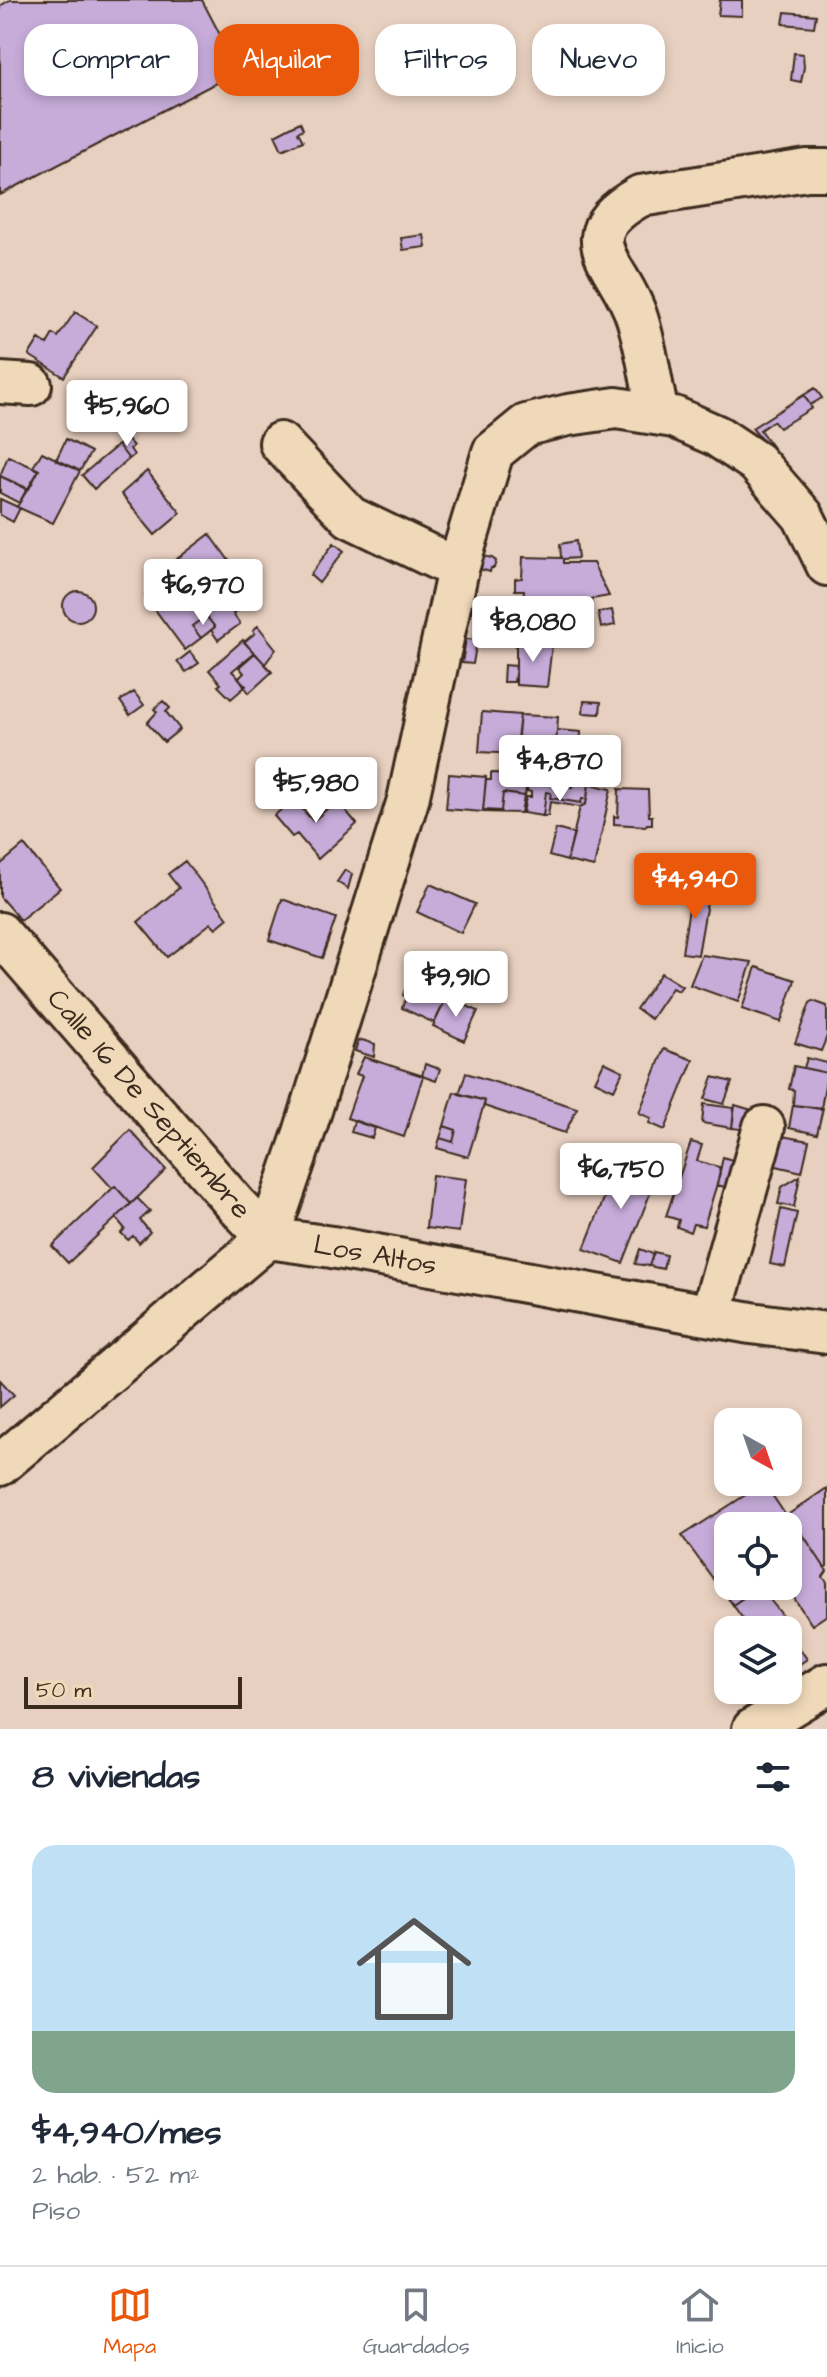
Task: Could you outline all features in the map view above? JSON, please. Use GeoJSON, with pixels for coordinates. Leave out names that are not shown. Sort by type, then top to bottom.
{"type":"FeatureCollection","features":[{"type":"Feature","properties":{"kind":"street"},"geometry":{"type":"LineString","coordinates":[[658,414],[637,316],[605,259],[602,231],[616,210],[640,196],[807,170],[827,170]]}},
{"type":"Feature","properties":{"kind":"street"},"geometry":{"type":"LineString","coordinates":[[0,1465],[268,1238],[408,800],[458,569],[477,497],[493,452],[526,425],[568,415],[616,408],[674,417],[717,436],[756,462],[803,516],[827,565]]}},
{"type":"Feature","properties":{"kind":"street"},"geometry":{"type":"LineString","coordinates":[[280,443],[350,517],[458,569]]}},
{"type":"Feature","properties":{"kind":"street","name":"Calle 16 De Septiembre"},"geometry":{"type":"LineString","coordinates":[[0,933],[268,1238]]}},
{"type":"Feature","properties":{"kind":"street"},"geometry":{"type":"LineString","coordinates":[[711,1315],[764,1127]]}},
{"type":"Feature","properties":{"kind":"street","name":"Los Altos"},"geometry":{"type":"LineString","coordinates":[[268,1238],[827,1333]]}},
{"type":"Feature","properties":{"kind":"street"},"geometry":{"type":"LineString","coordinates":[[753,1729],[827,1684]]}},
{"type":"Feature","properties":{"kind":"building"},"geometry":{"type":"Polygon","coordinates":[[[10,0],[202,0],[215,24],[214,84],[198,92],[198,24],[24,24],[24,96],[191,96],[0,195],[0,6],[10,0]]]}},
{"type":"Feature","properties":{"kind":"building"},"geometry":{"type":"Polygon","coordinates":[[[720,0],[742,0],[742,16],[718,15],[720,0]]]}},
{"type":"Feature","properties":{"kind":"building"},"geometry":{"type":"Polygon","coordinates":[[[785,12],[816,15],[814,27],[783,24],[785,12]]]}},
{"type":"Feature","properties":{"kind":"building"},"geometry":{"type":"Polygon","coordinates":[[[794,53],[803,54],[801,82],[791,80],[794,53]]]}},
{"type":"Feature","properties":{"kind":"building"},"geometry":{"type":"Polygon","coordinates":[[[300,122],[303,129],[298,132],[303,141],[282,150],[275,135],[300,122]]]}},
{"type":"Feature","properties":{"kind":"building"},"geometry":{"type":"Polygon","coordinates":[[[424,235],[426,247],[403,250],[401,238],[424,235]]]}},
{"type":"Feature","properties":{"kind":"building"},"geometry":{"type":"Polygon","coordinates":[[[75,312],[97,326],[64,377],[29,355],[39,339],[47,344],[53,334],[58,337],[75,312]]]}},
{"type":"Feature","properties":{"kind":"building"},"geometry":{"type":"Polygon","coordinates":[[[815,388],[822,398],[810,405],[804,395],[815,388]]]}},
{"type":"Feature","properties":{"kind":"building"},"geometry":{"type":"Polygon","coordinates":[[[804,395],[812,408],[779,428],[773,421],[760,430],[776,452],[773,454],[752,428],[804,395]]]}},
{"type":"Feature","properties":{"kind":"building"},"geometry":{"type":"Polygon","coordinates":[[[126,438],[133,446],[130,449],[134,455],[129,459],[118,445],[126,438]]]}},
{"type":"Feature","properties":{"kind":"building"},"geometry":{"type":"Polygon","coordinates":[[[66,439],[91,452],[80,471],[56,460],[66,439]]]}},
{"type":"Feature","properties":{"kind":"building"},"geometry":{"type":"Polygon","coordinates":[[[118,445],[129,459],[94,489],[82,475],[118,445]]]}},
{"type":"Feature","properties":{"kind":"building"},"geometry":{"type":"Polygon","coordinates":[[[42,452],[80,471],[53,523],[17,507],[39,470],[33,467],[42,452]]]}},
{"type":"Feature","properties":{"kind":"building"},"geometry":{"type":"Polygon","coordinates":[[[8,456],[39,470],[29,489],[0,476],[8,456]]]}},
{"type":"Feature","properties":{"kind":"building"},"geometry":{"type":"Polygon","coordinates":[[[147,471],[181,513],[155,535],[121,494],[147,471]]]}},
{"type":"Feature","properties":{"kind":"building"},"geometry":{"type":"Polygon","coordinates":[[[0,476],[27,489],[19,503],[0,493],[0,476]]]}},
{"type":"Feature","properties":{"kind":"building"},"geometry":{"type":"Polygon","coordinates":[[[0,499],[20,508],[13,522],[0,515],[0,499]]]}},
{"type":"Feature","properties":{"kind":"building"},"geometry":{"type":"Polygon","coordinates":[[[210,534],[255,597],[233,614],[240,624],[218,640],[211,630],[215,627],[206,616],[192,626],[201,638],[185,650],[145,596],[149,580],[210,534]]]}},
{"type":"Feature","properties":{"kind":"building"},"geometry":{"type":"Polygon","coordinates":[[[576,541],[578,558],[563,559],[563,563],[593,563],[609,596],[592,599],[591,612],[522,609],[524,590],[515,590],[515,579],[522,578],[523,557],[561,558],[560,544],[576,541]]]}},
{"type":"Feature","properties":{"kind":"building"},"geometry":{"type":"Polygon","coordinates":[[[334,543],[344,551],[319,583],[310,575],[334,543]]]}},
{"type":"Feature","properties":{"kind":"building"},"geometry":{"type":"Polygon","coordinates":[[[483,556],[496,561],[490,572],[480,569],[483,556]]]}},
{"type":"Feature","properties":{"kind":"building"},"geometry":{"type":"Polygon","coordinates":[[[78,591],[84,592],[92,600],[92,612],[84,620],[78,621],[72,620],[64,612],[63,606],[64,600],[72,592],[78,591]]]}},
{"type":"Feature","properties":{"kind":"building"},"geometry":{"type":"Polygon","coordinates":[[[612,610],[615,625],[601,628],[598,612],[612,610]]]}},
{"type":"Feature","properties":{"kind":"building"},"geometry":{"type":"Polygon","coordinates":[[[206,616],[215,627],[201,638],[192,626],[206,616]]]}},
{"type":"Feature","properties":{"kind":"building"},"geometry":{"type":"Polygon","coordinates":[[[258,626],[276,649],[265,664],[244,642],[258,626]]]}},
{"type":"Feature","properties":{"kind":"building"},"geometry":{"type":"Polygon","coordinates":[[[466,639],[477,640],[473,664],[462,663],[466,639]]]}},
{"type":"Feature","properties":{"kind":"building"},"geometry":{"type":"Polygon","coordinates":[[[243,640],[254,653],[232,671],[246,686],[231,699],[218,686],[221,684],[209,670],[243,640]]]}},
{"type":"Feature","properties":{"kind":"building"},"geometry":{"type":"Polygon","coordinates":[[[516,643],[552,645],[547,687],[516,685],[516,643]]]}},
{"type":"Feature","properties":{"kind":"building"},"geometry":{"type":"Polygon","coordinates":[[[190,652],[199,663],[186,672],[177,662],[190,652]]]}},
{"type":"Feature","properties":{"kind":"building"},"geometry":{"type":"Polygon","coordinates":[[[255,653],[272,672],[249,693],[239,678],[244,673],[239,667],[255,653]]]}},
{"type":"Feature","properties":{"kind":"building"},"geometry":{"type":"Polygon","coordinates":[[[504,665],[516,666],[514,682],[503,682],[504,665]]]}},
{"type":"Feature","properties":{"kind":"building"},"geometry":{"type":"Polygon","coordinates":[[[134,692],[144,705],[130,715],[120,701],[134,692]]]}},
{"type":"Feature","properties":{"kind":"building"},"geometry":{"type":"Polygon","coordinates":[[[163,701],[170,708],[166,712],[180,729],[164,742],[147,723],[157,712],[154,709],[163,701]]]}},
{"type":"Feature","properties":{"kind":"building"},"geometry":{"type":"Polygon","coordinates":[[[584,701],[601,702],[600,714],[583,713],[584,701]]]}},
{"type":"Feature","properties":{"kind":"building"},"geometry":{"type":"Polygon","coordinates":[[[482,712],[520,715],[516,754],[479,752],[482,712]]]}},
{"type":"Feature","properties":{"kind":"building"},"geometry":{"type":"Polygon","coordinates":[[[520,715],[558,717],[554,773],[513,771],[520,715]]]}},
{"type":"Feature","properties":{"kind":"building"},"geometry":{"type":"Polygon","coordinates":[[[557,730],[581,732],[579,774],[554,773],[557,730]]]}},
{"type":"Feature","properties":{"kind":"building"},"geometry":{"type":"Polygon","coordinates":[[[491,773],[528,774],[525,796],[503,793],[501,811],[483,810],[486,780],[491,780],[491,773]]]}},
{"type":"Feature","properties":{"kind":"building"},"geometry":{"type":"Polygon","coordinates":[[[449,774],[486,777],[483,812],[446,809],[449,774]]]}},
{"type":"Feature","properties":{"kind":"building"},"geometry":{"type":"Polygon","coordinates":[[[529,776],[567,782],[567,786],[572,787],[573,782],[589,784],[587,799],[582,799],[581,803],[550,798],[551,793],[546,792],[543,816],[523,813],[526,797],[531,797],[531,792],[527,791],[529,776]]]}},
{"type":"Feature","properties":{"kind":"building"},"geometry":{"type":"Polygon","coordinates":[[[589,784],[611,789],[594,867],[567,861],[580,807],[586,804],[589,784]]]}},
{"type":"Feature","properties":{"kind":"building"},"geometry":{"type":"Polygon","coordinates":[[[619,789],[648,790],[652,824],[614,824],[614,816],[618,817],[619,789]]]}},
{"type":"Feature","properties":{"kind":"building"},"geometry":{"type":"Polygon","coordinates":[[[546,792],[551,793],[550,798],[581,803],[582,799],[587,799],[586,804],[580,807],[550,802],[548,816],[543,816],[546,792]]]}},
{"type":"Feature","properties":{"kind":"building"},"geometry":{"type":"Polygon","coordinates":[[[503,793],[524,796],[521,813],[483,812],[501,811],[503,793]]]}},
{"type":"Feature","properties":{"kind":"building"},"geometry":{"type":"Polygon","coordinates":[[[289,794],[313,821],[337,800],[357,824],[318,859],[297,834],[292,837],[274,816],[286,805],[282,801],[289,794]]]}},
{"type":"Feature","properties":{"kind":"building"},"geometry":{"type":"Polygon","coordinates":[[[556,829],[574,834],[567,861],[549,856],[556,829]]]}},
{"type":"Feature","properties":{"kind":"building"},"geometry":{"type":"Polygon","coordinates":[[[24,845],[60,888],[20,920],[0,897],[0,865],[24,845]]]}},
{"type":"Feature","properties":{"kind":"building"},"geometry":{"type":"Polygon","coordinates":[[[185,861],[228,918],[216,928],[211,923],[167,957],[138,922],[179,888],[168,874],[185,861]]]}},
{"type":"Feature","properties":{"kind":"building"},"geometry":{"type":"Polygon","coordinates":[[[345,870],[352,874],[348,889],[337,882],[345,870]]]}},
{"type":"Feature","properties":{"kind":"building"},"geometry":{"type":"Polygon","coordinates":[[[430,884],[475,904],[461,933],[417,912],[430,884]]]}},
{"type":"Feature","properties":{"kind":"building"},"geometry":{"type":"Polygon","coordinates":[[[692,888],[709,891],[698,955],[682,953],[692,888]]]}},
{"type":"Feature","properties":{"kind":"building"},"geometry":{"type":"Polygon","coordinates":[[[282,899],[336,918],[322,958],[269,940],[282,899]]]}},
{"type":"Feature","properties":{"kind":"building"},"geometry":{"type":"Polygon","coordinates":[[[421,955],[468,973],[458,993],[453,991],[450,998],[447,997],[434,1023],[402,1008],[406,997],[403,995],[408,982],[412,984],[417,974],[413,972],[421,955]]]}},
{"type":"Feature","properties":{"kind":"building"},"geometry":{"type":"Polygon","coordinates":[[[702,955],[752,962],[738,1002],[690,985],[702,955]]]}},
{"type":"Feature","properties":{"kind":"building"},"geometry":{"type":"Polygon","coordinates":[[[756,967],[795,980],[781,1022],[742,1009],[756,967]]]}},
{"type":"Feature","properties":{"kind":"building"},"geometry":{"type":"Polygon","coordinates":[[[661,973],[682,986],[678,991],[672,988],[651,1019],[636,1009],[661,973]]]}},
{"type":"Feature","properties":{"kind":"building"},"geometry":{"type":"Polygon","coordinates":[[[447,997],[478,1011],[464,1041],[433,1026],[447,997]]]}},
{"type":"Feature","properties":{"kind":"building"},"geometry":{"type":"Polygon","coordinates":[[[813,1001],[827,1006],[827,1036],[821,1051],[795,1043],[813,1001]]]}},
{"type":"Feature","properties":{"kind":"building"},"geometry":{"type":"Polygon","coordinates":[[[358,1041],[375,1044],[374,1057],[355,1051],[358,1041]]]}},
{"type":"Feature","properties":{"kind":"building"},"geometry":{"type":"Polygon","coordinates":[[[664,1049],[693,1060],[665,1130],[649,1123],[651,1118],[639,1113],[664,1049]]]}},
{"type":"Feature","properties":{"kind":"building"},"geometry":{"type":"Polygon","coordinates":[[[364,1057],[423,1076],[404,1137],[347,1118],[362,1076],[356,1074],[364,1057]]]}},
{"type":"Feature","properties":{"kind":"building"},"geometry":{"type":"Polygon","coordinates":[[[807,1058],[827,1063],[827,1073],[804,1068],[807,1058]]]}},
{"type":"Feature","properties":{"kind":"building"},"geometry":{"type":"Polygon","coordinates":[[[604,1062],[623,1071],[614,1090],[595,1081],[604,1062]]]}},
{"type":"Feature","properties":{"kind":"building"},"geometry":{"type":"Polygon","coordinates":[[[425,1064],[440,1069],[436,1081],[422,1076],[425,1064]]]}},
{"type":"Feature","properties":{"kind":"building"},"geometry":{"type":"Polygon","coordinates":[[[794,1066],[827,1073],[821,1109],[793,1105],[794,1090],[789,1089],[794,1066]]]}},
{"type":"Feature","properties":{"kind":"building"},"geometry":{"type":"Polygon","coordinates":[[[466,1073],[577,1108],[565,1133],[484,1106],[485,1101],[459,1094],[466,1073]]]}},
{"type":"Feature","properties":{"kind":"building"},"geometry":{"type":"Polygon","coordinates":[[[713,1077],[732,1082],[724,1104],[705,1099],[713,1077]]]}},
{"type":"Feature","properties":{"kind":"building"},"geometry":{"type":"Polygon","coordinates":[[[454,1092],[485,1101],[468,1157],[437,1148],[440,1138],[453,1142],[456,1130],[444,1126],[454,1092]]]}},
{"type":"Feature","properties":{"kind":"building"},"geometry":{"type":"Polygon","coordinates":[[[704,1104],[734,1108],[732,1128],[702,1123],[704,1104]]]}},
{"type":"Feature","properties":{"kind":"building"},"geometry":{"type":"Polygon","coordinates":[[[735,1105],[755,1111],[748,1130],[732,1128],[735,1105]]]}},
{"type":"Feature","properties":{"kind":"building"},"geometry":{"type":"Polygon","coordinates":[[[793,1105],[823,1108],[817,1134],[789,1128],[793,1105]]]}},
{"type":"Feature","properties":{"kind":"building"},"geometry":{"type":"Polygon","coordinates":[[[354,1121],[375,1128],[372,1138],[351,1132],[354,1121]]]}},
{"type":"Feature","properties":{"kind":"building"},"geometry":{"type":"Polygon","coordinates":[[[444,1126],[456,1130],[453,1142],[440,1138],[444,1126]]]}},
{"type":"Feature","properties":{"kind":"building"},"geometry":{"type":"Polygon","coordinates":[[[130,1130],[166,1170],[131,1204],[93,1167],[130,1130]]]}},
{"type":"Feature","properties":{"kind":"building"},"geometry":{"type":"Polygon","coordinates":[[[766,1133],[809,1141],[802,1172],[759,1162],[766,1133]]]}},
{"type":"Feature","properties":{"kind":"building"},"geometry":{"type":"Polygon","coordinates":[[[691,1142],[702,1145],[697,1161],[719,1167],[720,1174],[704,1226],[693,1224],[690,1232],[677,1227],[679,1220],[666,1216],[691,1142]]]}},
{"type":"Feature","properties":{"kind":"building"},"geometry":{"type":"Polygon","coordinates":[[[572,1151],[586,1159],[580,1171],[566,1164],[572,1151]]]}},
{"type":"Feature","properties":{"kind":"building"},"geometry":{"type":"Polygon","coordinates":[[[723,1157],[738,1162],[729,1188],[717,1185],[723,1157]]]}},
{"type":"Feature","properties":{"kind":"building"},"geometry":{"type":"Polygon","coordinates":[[[620,1158],[658,1173],[623,1263],[584,1249],[620,1158]]]}},
{"type":"Feature","properties":{"kind":"building"},"geometry":{"type":"Polygon","coordinates":[[[432,1175],[466,1179],[459,1232],[426,1228],[432,1175]]]}},
{"type":"Feature","properties":{"kind":"building"},"geometry":{"type":"Polygon","coordinates":[[[800,1176],[794,1207],[778,1204],[782,1187],[800,1176]]]}},
{"type":"Feature","properties":{"kind":"building"},"geometry":{"type":"Polygon","coordinates":[[[115,1186],[131,1204],[68,1263],[52,1246],[115,1186]]]}},
{"type":"Feature","properties":{"kind":"building"},"geometry":{"type":"Polygon","coordinates":[[[137,1198],[150,1211],[140,1220],[150,1232],[139,1243],[133,1236],[128,1240],[121,1233],[125,1229],[116,1218],[137,1198]]]}},
{"type":"Feature","properties":{"kind":"building"},"geometry":{"type":"Polygon","coordinates":[[[781,1209],[797,1213],[785,1267],[770,1264],[781,1209]]]}},
{"type":"Feature","properties":{"kind":"building"},"geometry":{"type":"Polygon","coordinates":[[[640,1249],[653,1254],[649,1266],[635,1264],[640,1249]]]}},
{"type":"Feature","properties":{"kind":"building"},"geometry":{"type":"Polygon","coordinates":[[[654,1252],[666,1255],[663,1269],[649,1266],[654,1252]]]}},
{"type":"Feature","properties":{"kind":"building"},"geometry":{"type":"Polygon","coordinates":[[[0,1380],[14,1395],[0,1407],[0,1380]]]}},
{"type":"Feature","properties":{"kind":"building"},"geometry":{"type":"Polygon","coordinates":[[[827,1488],[825,1568],[802,1533],[802,1512],[792,1512],[827,1488]]]}},
{"type":"Feature","properties":{"kind":"building"},"geometry":{"type":"Polygon","coordinates":[[[744,1496],[773,1496],[784,1512],[719,1512],[744,1496]]]}},
{"type":"Feature","properties":{"kind":"building"},"geometry":{"type":"Polygon","coordinates":[[[714,1515],[714,1580],[682,1536],[714,1515]]]}},
{"type":"Feature","properties":{"kind":"building"},"geometry":{"type":"Polygon","coordinates":[[[802,1533],[827,1571],[823,1577],[827,1582],[827,1615],[812,1625],[795,1600],[802,1600],[802,1533]]]}},
{"type":"Feature","properties":{"kind":"building"},"geometry":{"type":"Polygon","coordinates":[[[740,1600],[770,1600],[783,1616],[741,1616],[733,1605],[740,1600]]]}}]}
